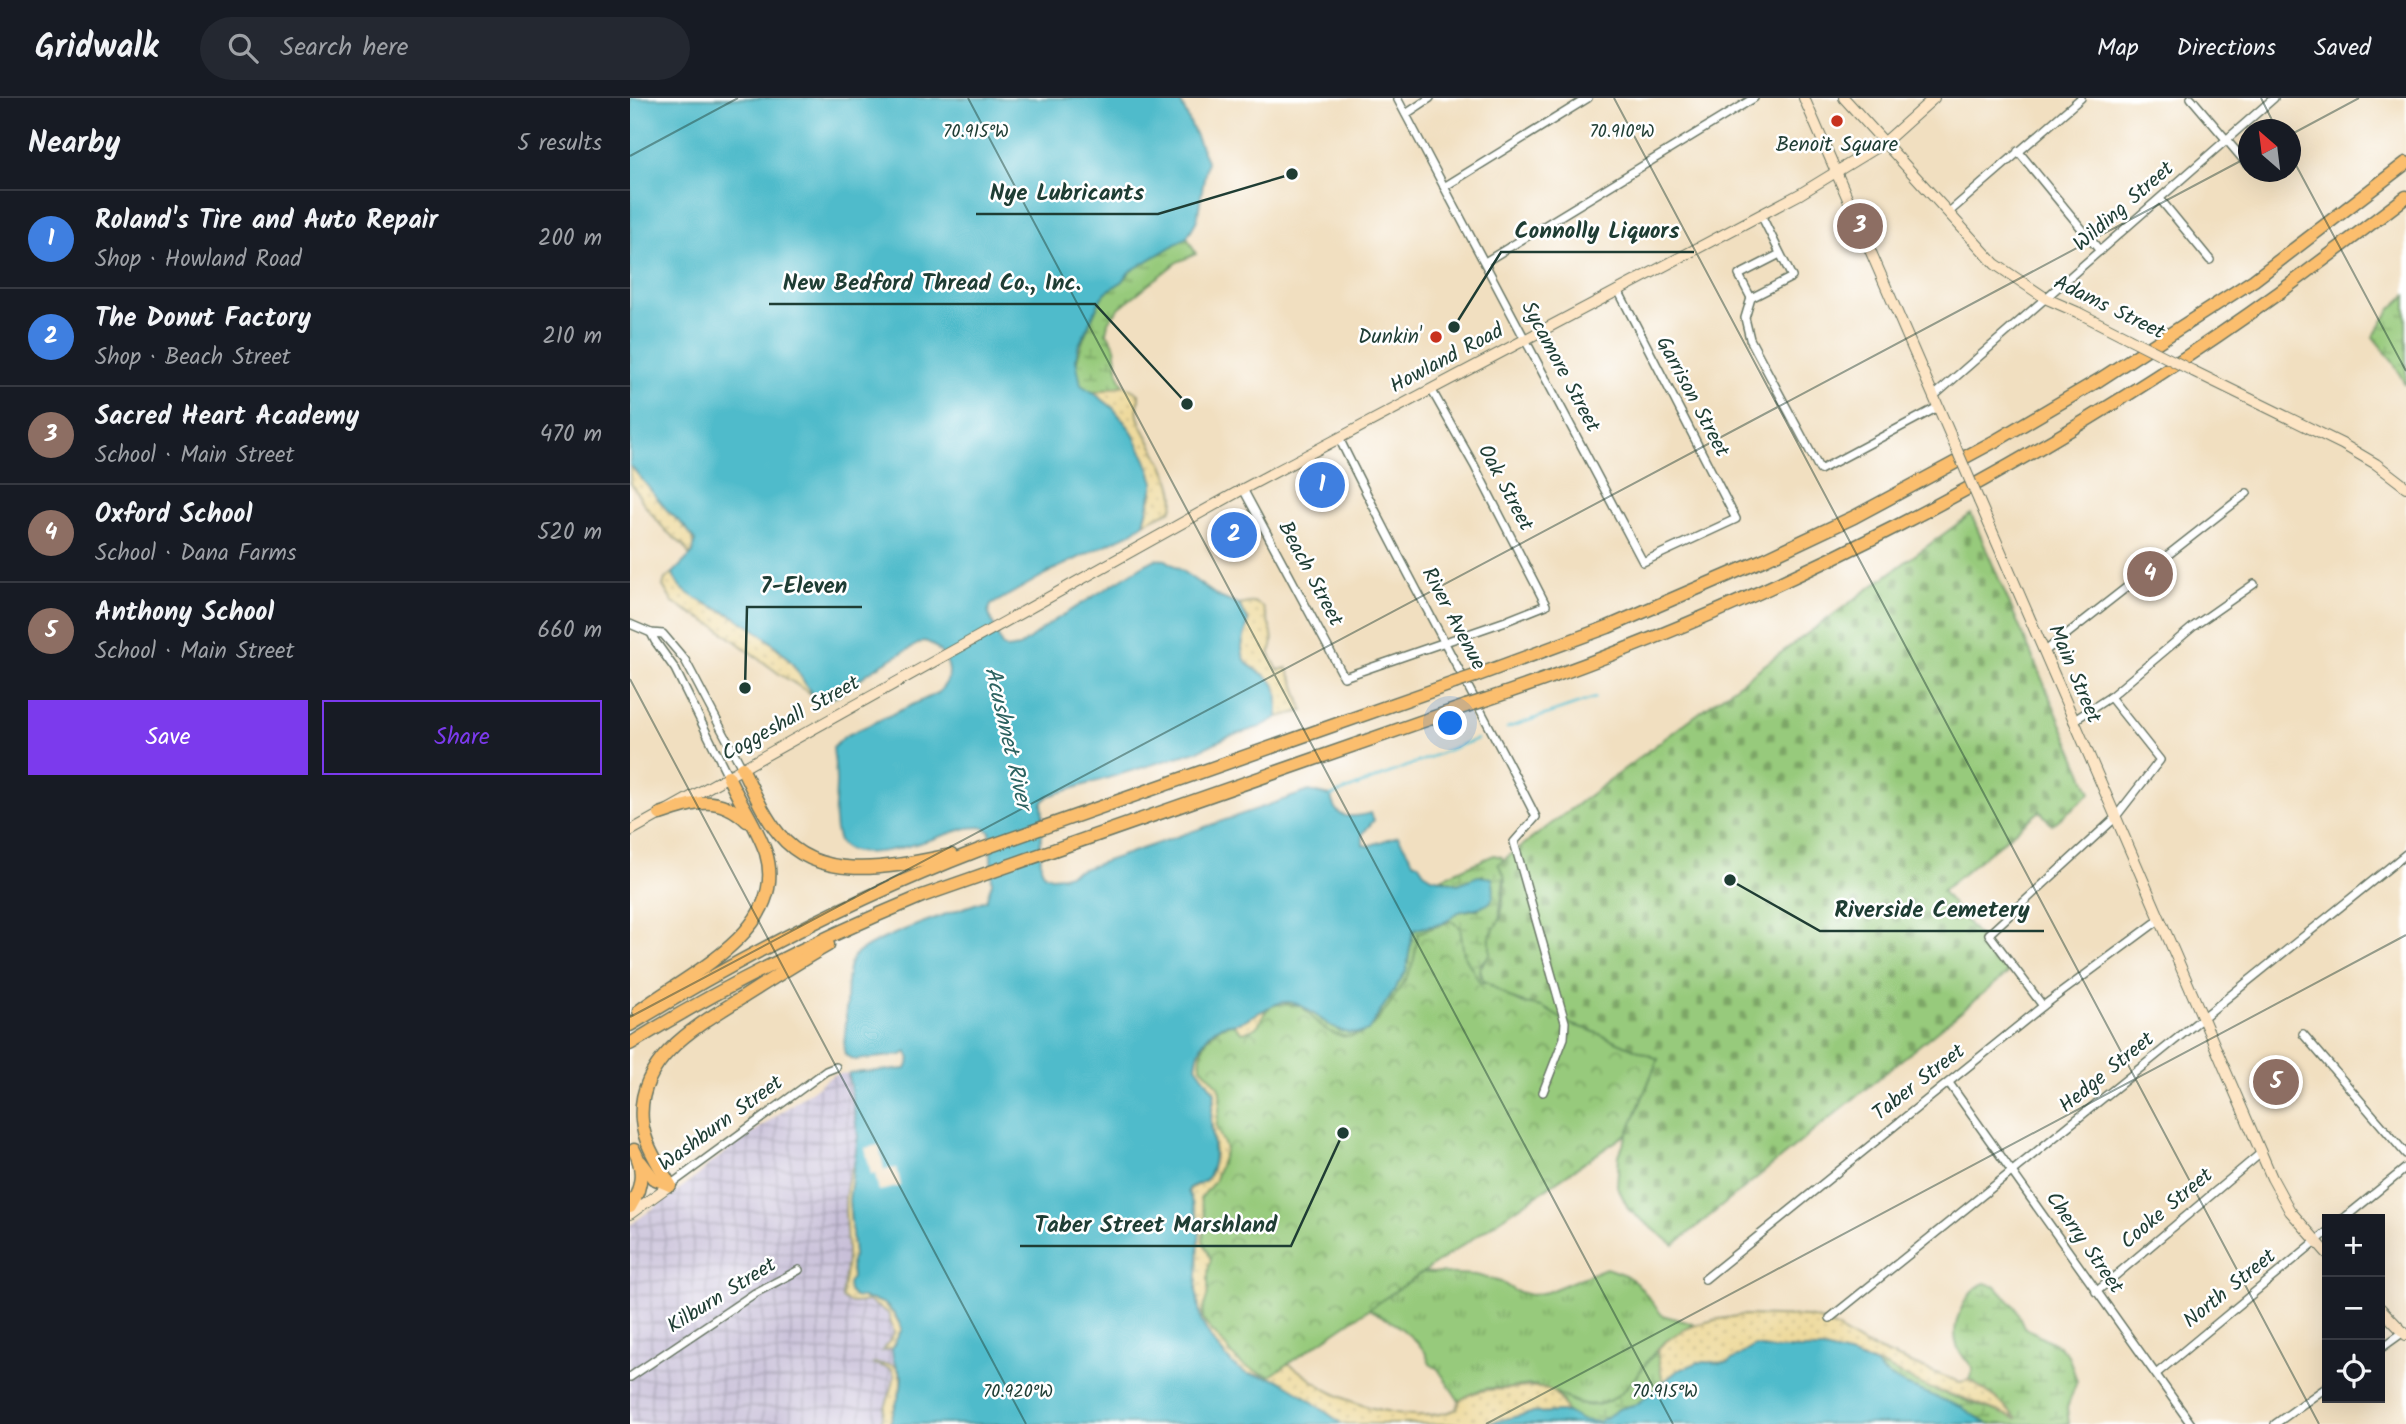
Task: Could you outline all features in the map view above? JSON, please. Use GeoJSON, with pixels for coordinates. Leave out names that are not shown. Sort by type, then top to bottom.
{"type":"FeatureCollection","features":[{"type":"Feature","properties":{"kind":"highway"},"geometry":{"type":"LineString","coordinates":[[630,1025],[789,934],[894,885],[1059,821],[1617,624],[1854,517],[1985,447],[2099,380],[2254,280],[2406,163]]}},
{"type":"Feature","properties":{"kind":"highway"},"geometry":{"type":"LineString","coordinates":[[630,1044],[762,969],[906,903],[971,878],[1569,671],[1703,617],[1846,551],[1956,494],[2074,426],[2184,357],[2278,293],[2406,197]]}},
{"type":"Feature","properties":{"kind":"highway"},"geometry":{"type":"LineString","coordinates":[[742,768],[777,832],[795,849],[818,860],[845,867],[875,867],[979,850]]}},
{"type":"Feature","properties":{"kind":"highway"},"geometry":{"type":"LineString","coordinates":[[630,1018],[733,945],[755,922],[765,903],[769,883],[768,860],[728,776]]}},
{"type":"Feature","properties":{"kind":"highway"},"geometry":{"type":"LineString","coordinates":[[660,814],[698,803],[719,803],[744,818],[759,837]]}},
{"type":"Feature","properties":{"kind":"highway"},"geometry":{"type":"LineString","coordinates":[[670,1185],[648,1145],[642,1110],[649,1081],[670,1049],[696,1027],[784,971],[906,903]]}},
{"type":"Feature","properties":{"kind":"highway"},"geometry":{"type":"LineString","coordinates":[[632,1148],[653,1178],[670,1185]]}},
{"type":"Feature","properties":{"kind":"highway"},"geometry":{"type":"LineString","coordinates":[[630,1207],[638,1192],[641,1177],[639,1163],[632,1148]]}},
{"type":"Feature","properties":{"kind":"main road","name":"Main Street"},"geometry":{"type":"LineString","coordinates":[[1804,98],[2261,1153],[2285,1204],[2322,1249]]}},
{"type":"Feature","properties":{"kind":"main road","name":"Adams Street"},"geometry":{"type":"LineString","coordinates":[[1844,98],[1996,264],[2047,299],[2342,444],[2376,464],[2406,487]]}},
{"type":"Feature","properties":{"kind":"main road","name":"Howland Road"},"geometry":{"type":"LineString","coordinates":[[970,641],[1243,489],[1761,215],[1885,142],[1934,98]]}},
{"type":"Feature","properties":{"kind":"main road","name":"Coggeshall Street"},"geometry":{"type":"LineString","coordinates":[[630,831],[970,641]]}},
{"type":"Feature","properties":{"kind":"main road","name":"Washburn Street"},"geometry":{"type":"LineString","coordinates":[[630,1213],[670,1185]]}},
{"type":"Feature","properties":{"kind":"main road"},"geometry":{"type":"LineString","coordinates":[[2385,1313],[2405,1332]]}},
{"type":"Feature","properties":{"kind":"street","name":"Sycamore Street"},"geometry":{"type":"LineString","coordinates":[[1397,98],[1643,562],[1736,519]]}},
{"type":"Feature","properties":{"kind":"street"},"geometry":{"type":"LineString","coordinates":[[1406,114],[1430,98]]}},
{"type":"Feature","properties":{"kind":"street"},"geometry":{"type":"LineString","coordinates":[[1444,187],[1588,98]]}},
{"type":"Feature","properties":{"kind":"street"},"geometry":{"type":"LineString","coordinates":[[1485,262],[1754,98]]}},
{"type":"Feature","properties":{"kind":"street"},"geometry":{"type":"LineString","coordinates":[[1948,213],[2081,98]]}},
{"type":"Feature","properties":{"kind":"street"},"geometry":{"type":"LineString","coordinates":[[2191,98],[2238,153]]}},
{"type":"Feature","properties":{"kind":"street","name":"Wilding Street"},"geometry":{"type":"LineString","coordinates":[[1934,396],[2274,98]]}},
{"type":"Feature","properties":{"kind":"street"},"geometry":{"type":"LineString","coordinates":[[2018,151],[2100,251]]}},
{"type":"Feature","properties":{"kind":"street"},"geometry":{"type":"LineString","coordinates":[[2160,199],[2210,260]]}},
{"type":"Feature","properties":{"kind":"street"},"geometry":{"type":"LineString","coordinates":[[1761,215],[1791,277],[1751,298],[1745,317],[1750,339],[1820,470],[1938,407]]}},
{"type":"Feature","properties":{"kind":"street"},"geometry":{"type":"LineString","coordinates":[[1751,298],[1739,275],[1780,254]]}},
{"type":"Feature","properties":{"kind":"street","name":"Garrison Street"},"geometry":{"type":"LineString","coordinates":[[1618,290],[1736,519]]}},
{"type":"Feature","properties":{"kind":"street","name":"Oak Street"},"geometry":{"type":"LineString","coordinates":[[1431,389],[1474,465],[1546,605],[1445,641]]}},
{"type":"Feature","properties":{"kind":"street","name":"River Avenue"},"geometry":{"type":"LineString","coordinates":[[1339,438],[1380,522],[1536,817],[1514,842],[1565,1022],[1564,1038],[1543,1092]]}},
{"type":"Feature","properties":{"kind":"street","name":"Beach Street"},"geometry":{"type":"LineString","coordinates":[[1243,489],[1344,677],[1445,641]]}},
{"type":"Feature","properties":{"kind":"street"},"geometry":{"type":"LineString","coordinates":[[2044,653],[2247,493]]}},
{"type":"Feature","properties":{"kind":"street"},"geometry":{"type":"LineString","coordinates":[[2073,721],[2110,697],[2194,626],[2254,584]]}},
{"type":"Feature","properties":{"kind":"street"},"geometry":{"type":"LineString","coordinates":[[630,624],[651,633],[663,634],[680,653],[742,768]]}},
{"type":"Feature","properties":{"kind":"street"},"geometry":{"type":"LineString","coordinates":[[651,633],[675,668],[728,776]]}},
{"type":"Feature","properties":{"kind":"street"},"geometry":{"type":"LineString","coordinates":[[2043,1006],[1989,934],[2115,819],[2160,760],[2110,697]]}},
{"type":"Feature","properties":{"kind":"street","name":"Hedge Street"},"geometry":{"type":"LineString","coordinates":[[1830,1318],[2406,854]]}},
{"type":"Feature","properties":{"kind":"street","name":"Taber Street"},"geometry":{"type":"LineString","coordinates":[[1705,1279],[2043,1006],[2159,920]]}},
{"type":"Feature","properties":{"kind":"street"},"geometry":{"type":"LineString","coordinates":[[2304,1034],[2406,1154]]}},
{"type":"Feature","properties":{"kind":"street","name":"Washburn Street"},"geometry":{"type":"LineString","coordinates":[[670,1185],[836,1067]]}},
{"type":"Feature","properties":{"kind":"street","name":"Cherry Street"},"geometry":{"type":"LineString","coordinates":[[1949,1083],[2191,1424]]}},
{"type":"Feature","properties":{"kind":"street","name":"Cooke Street"},"geometry":{"type":"LineString","coordinates":[[2096,1292],[2261,1153]]}},
{"type":"Feature","properties":{"kind":"street"},"geometry":{"type":"LineString","coordinates":[[2349,1214],[2406,1168]]}},
{"type":"Feature","properties":{"kind":"street","name":"North Street"},"geometry":{"type":"LineString","coordinates":[[2156,1374],[2322,1237]]}},
{"type":"Feature","properties":{"kind":"street","name":"Kilburn Street"},"geometry":{"type":"LineString","coordinates":[[630,1377],[748,1297],[799,1269]]}},
{"type":"Feature","properties":{"kind":"street"},"geometry":{"type":"LineString","coordinates":[[2385,1346],[2405,1332]]}},
{"type":"Feature","properties":{"kind":"street"},"geometry":{"type":"LineString","coordinates":[[2275,1424],[2322,1391]]}},
{"type":"Feature","properties":{"kind":"shaded area"},"geometry":{"type":"Polygon","coordinates":[[[849,1073],[858,1136],[852,1174],[877,1300],[898,1319],[892,1348],[893,1359],[898,1368],[890,1424],[630,1424],[630,1225],[833,1075],[849,1073]]]}},
{"type":"Feature","properties":{"kind":"green space"},"geometry":{"type":"Polygon","coordinates":[[[1187,237],[1196,254],[1177,262],[1120,307],[1108,322],[1106,333],[1114,346],[1118,371],[1124,385],[1095,392],[1081,387],[1077,377],[1080,349],[1101,298],[1123,281],[1129,272],[1187,237]]]}},
{"type":"Feature","properties":{"kind":"green space"},"geometry":{"type":"Polygon","coordinates":[[[2406,295],[2406,386],[2392,360],[2373,337],[2391,309],[2406,295]]]}},
{"type":"Feature","properties":{"kind":"green space"},"geometry":{"type":"Polygon","coordinates":[[[1971,514],[2091,793],[2052,825],[2040,811],[1942,891],[2008,973],[1674,1245],[1629,1210],[1617,1186],[1619,1155],[1658,1059],[1558,1019],[1550,1011],[1512,999],[1483,980],[1480,968],[1490,954],[1490,935],[1501,918],[1505,881],[1498,864],[1971,514]]]}},
{"type":"Feature","properties":{"kind":"green space"},"geometry":{"type":"Polygon","coordinates":[[[1494,855],[1502,857],[1505,869],[1498,948],[1480,964],[1479,974],[1484,983],[1474,984],[1413,1070],[1267,1010],[1291,1002],[1338,1030],[1368,1031],[1406,971],[1413,931],[1422,926],[1441,924],[1457,912],[1478,909],[1483,875],[1458,884],[1441,878],[1494,855]]]}},
{"type":"Feature","properties":{"kind":"green space"},"geometry":{"type":"Polygon","coordinates":[[[1451,921],[1460,927],[1464,955],[1480,983],[1486,982],[1512,999],[1542,1007],[1572,1025],[1658,1059],[1628,1133],[1270,1376],[1249,1368],[1234,1357],[1203,1318],[1211,1260],[1203,1240],[1205,1216],[1200,1199],[1214,1182],[1226,1149],[1217,1126],[1220,1091],[1216,1082],[1201,1067],[1204,1045],[1212,1033],[1225,1026],[1233,1024],[1242,1032],[1255,1028],[1268,1009],[1279,1004],[1300,1005],[1321,1026],[1338,1035],[1348,1036],[1364,1032],[1383,1013],[1406,978],[1413,961],[1418,933],[1451,921]]]}},
{"type":"Feature","properties":{"kind":"green space"},"geometry":{"type":"Polygon","coordinates":[[[1606,1268],[1637,1283],[1662,1315],[1694,1324],[1662,1344],[1621,1393],[1593,1405],[1583,1404],[1531,1385],[1485,1389],[1459,1401],[1438,1369],[1430,1364],[1417,1342],[1397,1325],[1364,1306],[1395,1271],[1476,1275],[1531,1295],[1547,1292],[1606,1268]]]}},
{"type":"Feature","properties":{"kind":"green space"},"geometry":{"type":"Polygon","coordinates":[[[1985,1283],[1996,1287],[2015,1307],[2024,1327],[2059,1346],[2068,1355],[2077,1381],[2067,1408],[2069,1424],[1988,1424],[1896,1381],[1876,1365],[1882,1365],[1929,1388],[2016,1418],[1996,1398],[1969,1380],[1973,1369],[1960,1352],[1955,1338],[1961,1310],[1971,1293],[1985,1283]]]}},
{"type":"Feature","properties":{"kind":"green space"},"geometry":{"type":"Polygon","coordinates":[[[1657,1350],[1663,1382],[1637,1404],[1619,1409],[1599,1422],[1581,1420],[1567,1412],[1562,1400],[1554,1392],[1581,1404],[1597,1405],[1608,1401],[1627,1387],[1657,1350]]]}},
{"type":"Feature","properties":{"kind":"sand"},"geometry":{"type":"Polygon","coordinates":[[[1124,385],[1139,394],[1138,416],[1173,489],[1171,510],[1144,523],[1153,492],[1152,475],[1131,430],[1113,408],[1094,393],[1124,385]]]}},
{"type":"Feature","properties":{"kind":"sand"},"geometry":{"type":"Polygon","coordinates":[[[630,465],[691,534],[695,548],[690,556],[684,546],[665,530],[646,507],[630,482],[630,465]]]}},
{"type":"Feature","properties":{"kind":"sand"},"geometry":{"type":"Polygon","coordinates":[[[673,573],[678,583],[697,599],[748,624],[766,638],[794,667],[811,694],[715,626],[673,603],[663,586],[665,579],[673,573]]]}},
{"type":"Feature","properties":{"kind":"sand"},"geometry":{"type":"Polygon","coordinates":[[[1254,602],[1263,607],[1271,631],[1273,642],[1269,653],[1278,670],[1287,668],[1303,711],[1278,717],[1276,689],[1243,656],[1242,644],[1248,620],[1239,605],[1254,602]]]}},
{"type":"Feature","properties":{"kind":"sand"},"geometry":{"type":"Polygon","coordinates":[[[1267,1010],[1286,1019],[1215,1065],[1283,1360],[1333,1393],[1394,1413],[1443,1413],[1457,1409],[1459,1401],[1477,1392],[1535,1387],[1550,1390],[1562,1402],[1567,1412],[1531,1413],[1485,1424],[1342,1424],[1300,1393],[1263,1375],[1247,1374],[1233,1365],[1213,1342],[1201,1321],[1196,1290],[1200,1225],[1188,1191],[1210,1175],[1213,1165],[1215,1154],[1211,1117],[1215,1093],[1195,1066],[1203,1043],[1214,1028],[1244,1021],[1267,1010]]]}},
{"type":"Feature","properties":{"kind":"sand"},"geometry":{"type":"Polygon","coordinates":[[[855,1161],[849,1200],[854,1254],[851,1261],[852,1278],[893,1313],[902,1329],[892,1348],[883,1351],[894,1333],[888,1313],[868,1301],[851,1303],[842,1298],[847,1260],[845,1196],[855,1161]]]}},
{"type":"Feature","properties":{"kind":"sand"},"geometry":{"type":"Polygon","coordinates":[[[1745,1315],[1809,1317],[1826,1322],[1863,1344],[1960,1382],[1969,1380],[1996,1398],[2017,1419],[1929,1388],[1882,1365],[1824,1349],[1773,1349],[1755,1346],[1727,1363],[1699,1362],[1677,1371],[1663,1382],[1657,1350],[1666,1341],[1697,1325],[1745,1315]]]}},
{"type":"Feature","properties":{"kind":"sand"},"geometry":{"type":"Polygon","coordinates":[[[872,1363],[894,1365],[899,1371],[900,1393],[890,1424],[882,1424],[882,1417],[894,1374],[891,1369],[872,1363]]]}},
{"type":"Feature","properties":{"kind":"water","name":"Acushnet River"},"geometry":{"type":"Polygon","coordinates":[[[630,98],[1179,98],[1207,161],[1197,220],[1187,237],[1129,272],[1123,281],[1106,292],[1078,347],[1076,360],[1081,385],[1113,408],[1131,430],[1146,460],[1154,482],[1144,523],[1129,534],[1053,570],[991,605],[988,612],[1002,646],[1007,649],[1019,647],[1052,622],[1144,565],[1156,559],[1166,560],[1219,597],[1239,605],[1248,620],[1242,644],[1243,656],[1250,666],[1270,679],[1277,692],[1278,717],[1260,727],[1227,737],[1200,750],[1048,796],[1042,803],[1044,829],[1040,842],[1041,867],[1044,874],[1051,877],[1063,876],[1309,791],[1331,796],[1336,810],[1345,816],[1371,813],[1374,820],[1363,833],[1363,845],[1368,846],[1398,836],[1413,861],[1432,877],[1458,884],[1478,876],[1492,878],[1493,896],[1486,905],[1457,913],[1443,923],[1413,931],[1406,971],[1368,1031],[1345,1032],[1308,1009],[1284,1002],[1240,1022],[1218,1027],[1204,1041],[1198,1055],[1196,1066],[1215,1093],[1211,1118],[1214,1152],[1212,1166],[1205,1181],[1190,1187],[1188,1191],[1200,1225],[1196,1290],[1201,1321],[1213,1342],[1233,1365],[1247,1374],[1277,1379],[1342,1424],[890,1424],[901,1389],[902,1376],[893,1359],[892,1348],[902,1329],[889,1308],[878,1301],[854,1297],[849,1291],[848,1283],[852,1278],[851,1261],[854,1254],[849,1200],[858,1136],[849,1073],[906,1069],[910,1059],[907,1052],[902,1055],[855,1060],[845,1055],[846,996],[850,963],[861,951],[875,943],[986,900],[992,883],[990,832],[984,827],[968,828],[916,844],[876,852],[859,852],[845,848],[838,839],[833,748],[845,736],[938,693],[947,681],[949,672],[944,657],[936,648],[923,641],[871,671],[840,694],[819,701],[791,662],[773,643],[729,613],[691,595],[677,582],[673,573],[693,553],[695,541],[630,465],[630,98]]]}},
{"type":"Feature","properties":{"kind":"water"},"geometry":{"type":"Polygon","coordinates":[[[1755,1346],[1773,1349],[1824,1349],[1852,1356],[1876,1365],[1883,1373],[1903,1384],[1961,1407],[1988,1424],[1485,1424],[1531,1413],[1567,1412],[1581,1420],[1599,1422],[1619,1409],[1637,1404],[1677,1371],[1699,1362],[1727,1363],[1755,1346]]]}},
{"type":"Feature","properties":{"kind":"pier"},"geometry":{"type":"Polygon","coordinates":[[[879,1145],[884,1170],[897,1168],[901,1186],[879,1191],[875,1174],[871,1174],[865,1148],[879,1145]]]}},
{"type":"Feature","properties":{"kind":"waterway"},"geometry":{"type":"LineString","coordinates":[[1507,728],[1595,698]]}},
{"type":"Feature","properties":{"kind":"waterway"},"geometry":{"type":"LineString","coordinates":[[1331,796],[1477,739]]}},
{"type":"Feature","properties":{"kind":"place","name":"Benoit Square"},"geometry":{"type":"Point","coordinates":[1837,121]}},
{"type":"Feature","properties":{"kind":"place","name":"Nye Lubricants"},"geometry":{"type":"Point","coordinates":[1292,174]}},
{"type":"Feature","properties":{"kind":"place","name":"Sacred Heart Academy"},"geometry":{"type":"Point","coordinates":[1860,226]}},
{"type":"Feature","properties":{"kind":"place","name":"Connolly Liquors"},"geometry":{"type":"Point","coordinates":[1454,327]}},
{"type":"Feature","properties":{"kind":"place","name":"Dunkin'"},"geometry":{"type":"Point","coordinates":[1436,337]}},
{"type":"Feature","properties":{"kind":"place","name":"New Bedford Thread Co., Inc."},"geometry":{"type":"Point","coordinates":[1187,404]}},
{"type":"Feature","properties":{"kind":"place","name":"Roland's Tire and Auto Repair"},"geometry":{"type":"Point","coordinates":[1322,485]}},
{"type":"Feature","properties":{"kind":"place","name":"The Donut Factory"},"geometry":{"type":"Point","coordinates":[1234,535]}},
{"type":"Feature","properties":{"kind":"place","name":"Oxford School"},"geometry":{"type":"Point","coordinates":[2150,574]}},
{"type":"Feature","properties":{"kind":"place","name":"7-Eleven"},"geometry":{"type":"Point","coordinates":[745,688]}},
{"type":"Feature","properties":{"kind":"place","name":"Riverside Cemetery"},"geometry":{"type":"Point","coordinates":[1730,880]}},
{"type":"Feature","properties":{"kind":"place","name":"Anthony School"},"geometry":{"type":"Point","coordinates":[2276,1082]}},
{"type":"Feature","properties":{"kind":"place","name":"Taber Street Marshland"},"geometry":{"type":"Point","coordinates":[1343,1133]}}]}
